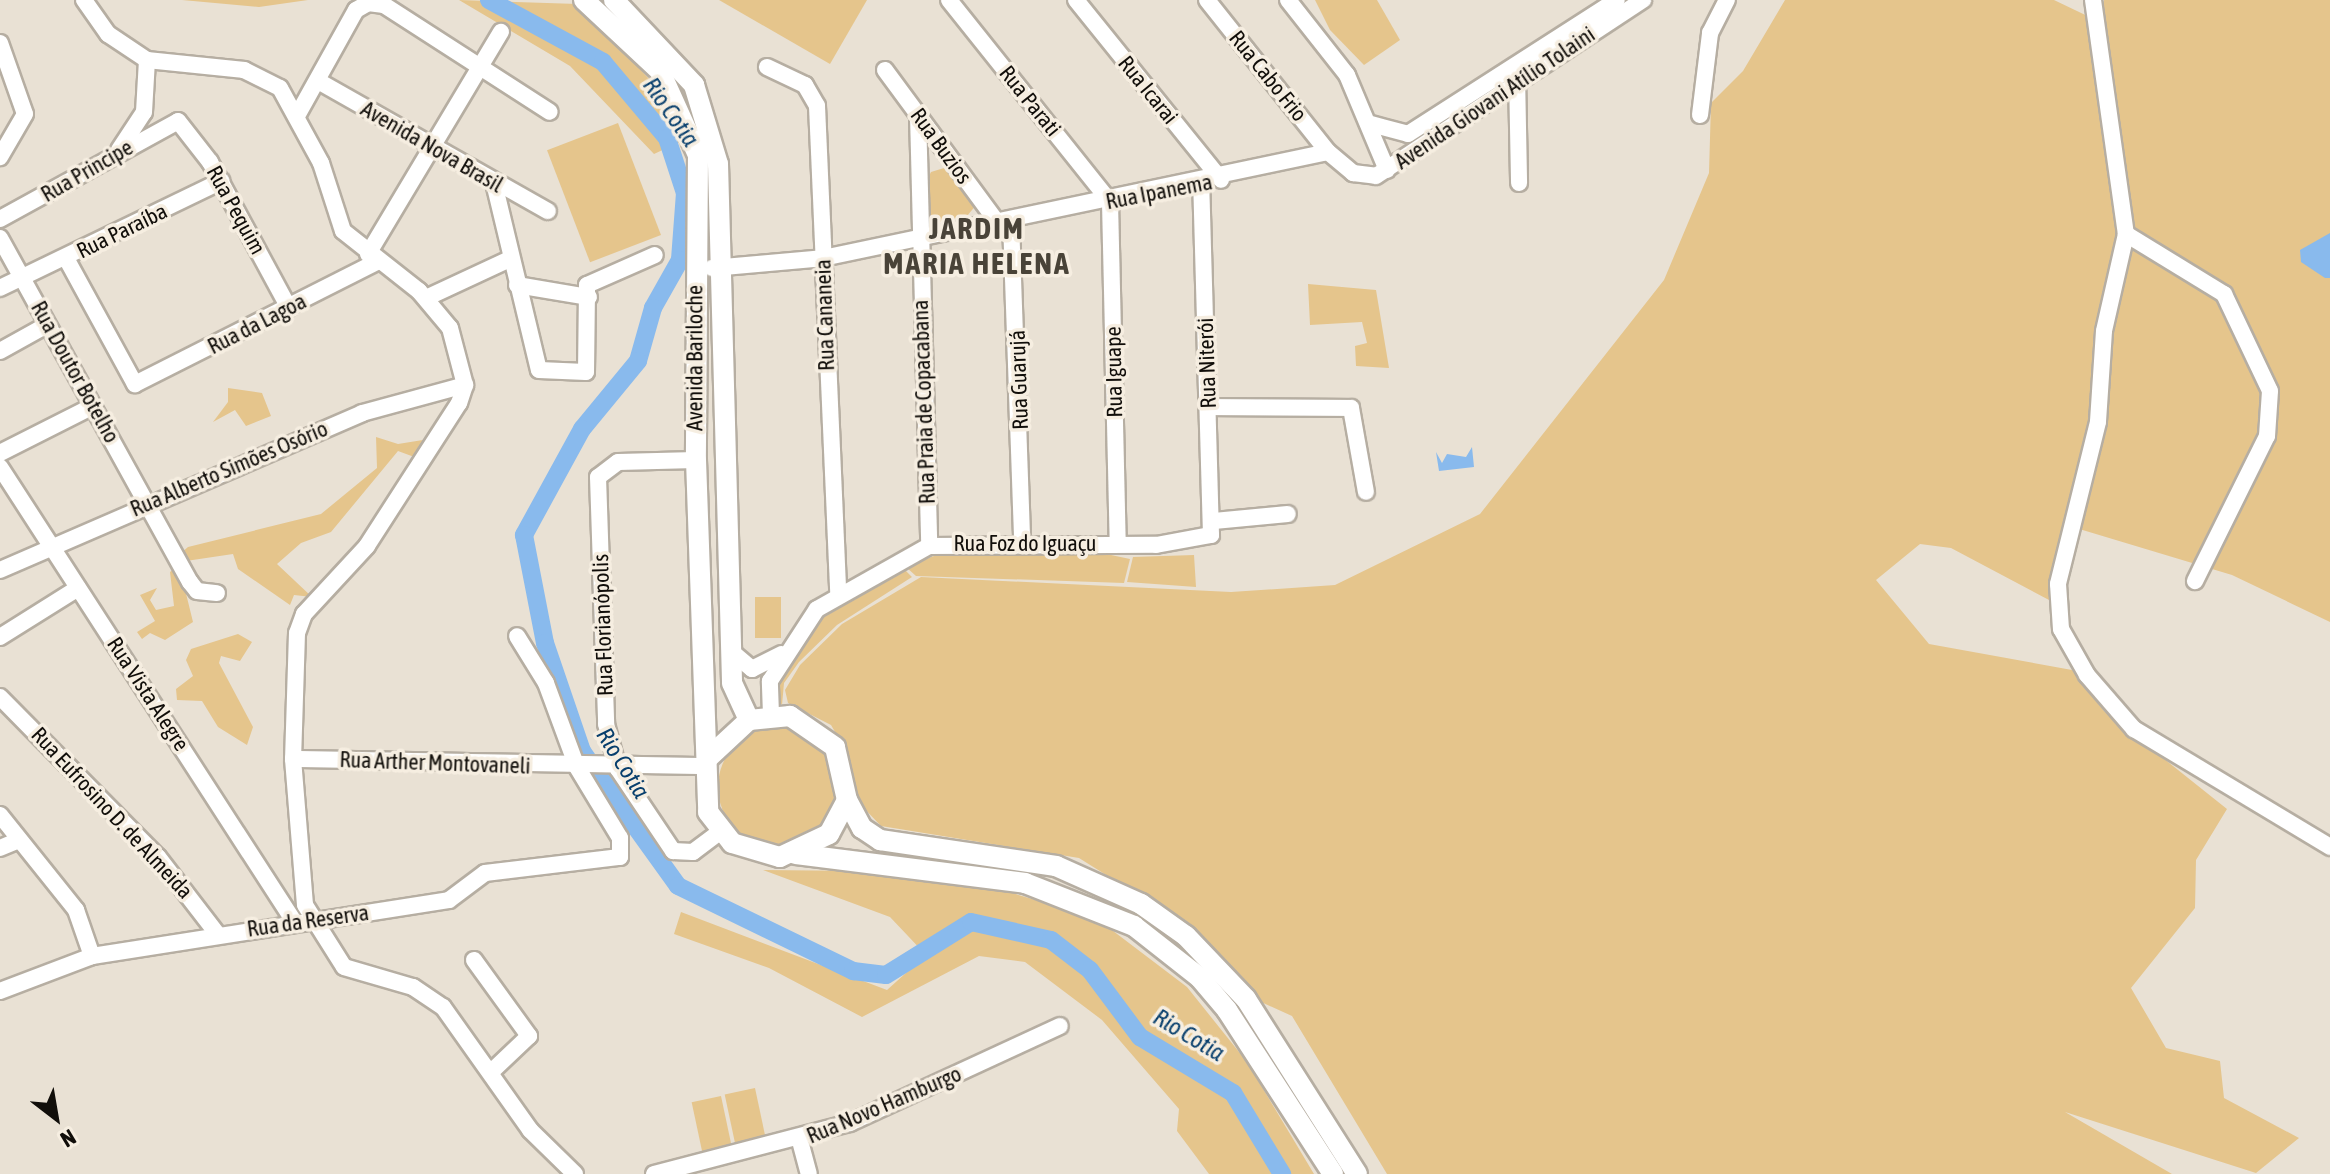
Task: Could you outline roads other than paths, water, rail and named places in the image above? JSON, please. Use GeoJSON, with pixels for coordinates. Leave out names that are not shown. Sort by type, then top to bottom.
{"type":"FeatureCollection","features":[{"type":"Feature","properties":{"kind":"main road","name":"Avenida Bariloche"},"geometry":{"type":"LineString","coordinates":[[584,0],[660,71],[692,131],[700,200],[695,268],[696,460],[706,762]]}},
{"type":"Feature","properties":{"kind":"main road","name":"Avenida Bariloche"},"geometry":{"type":"LineString","coordinates":[[614,0],[694,85],[718,164],[734,693],[749,720]]}},
{"type":"Feature","properties":{"kind":"main road"},"geometry":{"type":"LineString","coordinates":[[1333,1174],[1227,1010],[1173,953],[1124,920],[1067,894],[969,871],[796,854],[763,856],[720,832],[705,800],[706,762],[749,720],[771,715],[823,733],[843,763],[847,800],[862,828],[880,840],[1056,866],[1141,904],[1186,936],[1246,999],[1357,1174]]}},
{"type":"Feature","properties":{"kind":"main road"},"geometry":{"type":"LineString","coordinates":[[796,854],[829,834],[847,800]]}},
{"type":"Feature","properties":{"kind":"street"},"geometry":{"type":"LineString","coordinates":[[84,0],[108,34],[147,60],[263,76],[298,114],[343,231],[426,298],[450,328],[465,385],[367,546],[304,614],[295,647],[293,759],[303,922]]}},
{"type":"Feature","properties":{"kind":"street","name":"Rua Parati"},"geometry":{"type":"LineString","coordinates":[[949,0],[1110,202]]}},
{"type":"Feature","properties":{"kind":"street","name":"Rua Icarai"},"geometry":{"type":"LineString","coordinates":[[1076,0],[1221,180]]}},
{"type":"Feature","properties":{"kind":"street","name":"Rua Cabo Frio"},"geometry":{"type":"LineString","coordinates":[[1207,0],[1328,152]]}},
{"type":"Feature","properties":{"kind":"street"},"geometry":{"type":"LineString","coordinates":[[1288,0],[1347,75],[1371,124],[1381,153],[1382,173],[1353,173],[1328,152]]}},
{"type":"Feature","properties":{"kind":"street","name":"Avenida Giovani Atílio Tolaini"},"geometry":{"type":"LineString","coordinates":[[1382,173],[1617,0]]}},
{"type":"Feature","properties":{"kind":"street"},"geometry":{"type":"LineString","coordinates":[[1700,115],[1710,33],[1727,0]]}},
{"type":"Feature","properties":{"kind":"street"},"geometry":{"type":"LineString","coordinates":[[2093,0],[2126,234],[2104,331],[2098,422],[2058,584],[2061,629],[2087,675],[2134,729],[2330,847]]}},
{"type":"Feature","properties":{"kind":"street","name":"Avenida Giovani Atílio Tolaini"},"geometry":{"type":"LineString","coordinates":[[1371,124],[1408,134],[1638,1]]}},
{"type":"Feature","properties":{"kind":"street"},"geometry":{"type":"LineString","coordinates":[[298,114],[356,10],[374,3],[550,112]]}},
{"type":"Feature","properties":{"kind":"street"},"geometry":{"type":"LineString","coordinates":[[373,258],[433,145],[501,32]]}},
{"type":"Feature","properties":{"kind":"street"},"geometry":{"type":"LineString","coordinates":[[0,43],[25,114],[0,157]]}},
{"type":"Feature","properties":{"kind":"street"},"geometry":{"type":"LineString","coordinates":[[116,155],[144,112],[147,60]]}},
{"type":"Feature","properties":{"kind":"street","name":"Rua Cananeia"},"geometry":{"type":"LineString","coordinates":[[767,67],[814,95],[838,592]]}},
{"type":"Feature","properties":{"kind":"street","name":"Rua Buzios"},"geometry":{"type":"LineString","coordinates":[[885,70],[949,157],[1004,221]]}},
{"type":"Feature","properties":{"kind":"street"},"geometry":{"type":"LineString","coordinates":[[1516,74],[1513,155],[1519,183]]}},
{"type":"Feature","properties":{"kind":"street","name":"Avenida Nova Brasil"},"geometry":{"type":"LineString","coordinates":[[318,81],[548,211]]}},
{"type":"Feature","properties":{"kind":"street","name":"Rua Praia de Copacabana"},"geometry":{"type":"LineString","coordinates":[[918,115],[917,238],[929,546]]}},
{"type":"Feature","properties":{"kind":"street","name":"Rua Principe"},"geometry":{"type":"LineString","coordinates":[[0,219],[172,121]]}},
{"type":"Feature","properties":{"kind":"street","name":"Rua Pequim"},"geometry":{"type":"LineString","coordinates":[[172,121],[187,128],[221,181],[289,308]]}},
{"type":"Feature","properties":{"kind":"street","name":"Rua Ipanema"},"geometry":{"type":"LineString","coordinates":[[695,268],[823,258],[1221,180],[1328,152]]}},
{"type":"Feature","properties":{"kind":"street"},"geometry":{"type":"LineString","coordinates":[[918,170],[949,157]]}},
{"type":"Feature","properties":{"kind":"street","name":"Rua Paraíba"},"geometry":{"type":"LineString","coordinates":[[0,288],[221,181]]}},
{"type":"Feature","properties":{"kind":"street"},"geometry":{"type":"LineString","coordinates":[[494,183],[536,368],[586,372],[587,285],[610,270],[655,255]]}},
{"type":"Feature","properties":{"kind":"street","name":"Rua Niterói"},"geometry":{"type":"LineString","coordinates":[[1201,184],[1214,521],[1206,539]]}},
{"type":"Feature","properties":{"kind":"street","name":"Rua Iguape"},"geometry":{"type":"LineString","coordinates":[[1110,202],[1118,543]]}},
{"type":"Feature","properties":{"kind":"street","name":"Rua Guarujá"},"geometry":{"type":"LineString","coordinates":[[1004,221],[1022,541]]}},
{"type":"Feature","properties":{"kind":"street"},"geometry":{"type":"LineString","coordinates":[[2126,234],[2224,294],[2270,391],[2267,436],[2195,581]]}},
{"type":"Feature","properties":{"kind":"street","name":"Rua Doutor Botelho"},"geometry":{"type":"LineString","coordinates":[[0,238],[91,407],[153,504],[193,587],[217,593]]}},
{"type":"Feature","properties":{"kind":"street","name":"Rua da Lagoa"},"geometry":{"type":"LineString","coordinates":[[66,258],[135,384],[289,308],[373,258]]}},
{"type":"Feature","properties":{"kind":"street"},"geometry":{"type":"LineString","coordinates":[[426,298],[510,259]]}},
{"type":"Feature","properties":{"kind":"street"},"geometry":{"type":"LineString","coordinates":[[517,285],[589,297]]}},
{"type":"Feature","properties":{"kind":"street"},"geometry":{"type":"LineString","coordinates":[[0,351],[47,325]]}},
{"type":"Feature","properties":{"kind":"street","name":"Rua Alberto Simões Osório"},"geometry":{"type":"LineString","coordinates":[[0,570],[362,413],[465,385]]}},
{"type":"Feature","properties":{"kind":"street"},"geometry":{"type":"LineString","coordinates":[[1209,407],[1344,406],[1357,416],[1366,492]]}},
{"type":"Feature","properties":{"kind":"street"},"geometry":{"type":"LineString","coordinates":[[0,453],[91,407]]}},
{"type":"Feature","properties":{"kind":"street","name":"Rua Florianópolis"},"geometry":{"type":"LineString","coordinates":[[696,460],[618,462],[598,477],[606,724],[610,768],[678,854],[720,832]]}},
{"type":"Feature","properties":{"kind":"street","name":"Rua Vista Alegre"},"geometry":{"type":"LineString","coordinates":[[0,467],[303,922],[344,967],[430,996],[491,1072],[530,1130],[575,1174]]}},
{"type":"Feature","properties":{"kind":"street"},"geometry":{"type":"LineString","coordinates":[[1214,521],[1288,514]]}},
{"type":"Feature","properties":{"kind":"street","name":"Rua Foz do Iguaçu"},"geometry":{"type":"LineString","coordinates":[[733,653],[758,669],[785,650],[838,592],[929,546],[1022,541],[1118,543],[1206,539]]}},
{"type":"Feature","properties":{"kind":"street"},"geometry":{"type":"LineString","coordinates":[[0,637],[78,588]]}},
{"type":"Feature","properties":{"kind":"street"},"geometry":{"type":"LineString","coordinates":[[517,636],[546,683],[580,768]]}},
{"type":"Feature","properties":{"kind":"street","name":"Rua Foz do Iguaçu"},"geometry":{"type":"LineString","coordinates":[[771,715],[770,681],[785,650]]}},
{"type":"Feature","properties":{"kind":"street","name":"Rua Eufrosino D. de Almeida"},"geometry":{"type":"LineString","coordinates":[[0,697],[158,857],[218,935]]}},
{"type":"Feature","properties":{"kind":"street","name":"Rua Arther Montovaneli"},"geometry":{"type":"LineString","coordinates":[[293,759],[580,768],[706,762]]}},
{"type":"Feature","properties":{"kind":"street","name":"Rua da Reserva"},"geometry":{"type":"LineString","coordinates":[[0,991],[92,956],[455,899],[468,881],[500,870],[611,860],[623,852],[620,838],[580,768]]}},
{"type":"Feature","properties":{"kind":"street"},"geometry":{"type":"LineString","coordinates":[[0,815],[76,910],[92,956]]}},
{"type":"Feature","properties":{"kind":"street"},"geometry":{"type":"LineString","coordinates":[[0,848],[19,840]]}},
{"type":"Feature","properties":{"kind":"street"},"geometry":{"type":"LineString","coordinates":[[474,960],[529,1032],[524,1045],[491,1072]]}},
{"type":"Feature","properties":{"kind":"street","name":"Rua Novo Hamburgo"},"geometry":{"type":"LineString","coordinates":[[654,1174],[800,1141],[1060,1026]]}},
{"type":"Feature","properties":{"kind":"street"},"geometry":{"type":"LineString","coordinates":[[800,1141],[809,1174]]}},
{"type":"Feature","properties":{"kind":"water"},"geometry":{"type":"Polygon","coordinates":[[[2330,233],[2330,278],[2325,278],[2301,262],[2300,250],[2330,233]]]}},
{"type":"Feature","properties":{"kind":"water"},"geometry":{"type":"Polygon","coordinates":[[[1472,447],[1474,467],[1439,471],[1436,452],[1442,463],[1447,454],[1466,457],[1472,447]]]}},
{"type":"Feature","properties":{"kind":"waterway","name":"Rio Cotia"},"geometry":{"type":"LineString","coordinates":[[489,0],[603,62],[667,138],[685,193],[680,260],[653,308],[638,361],[582,429],[524,535],[545,643],[582,751],[678,886],[853,971],[886,975],[971,922],[1051,940],[1090,970],[1140,1037],[1233,1093],[1282,1174]]}},
{"type":"Feature","properties":{"kind":"district","name":"JARDIM MARIA HELENA"},"geometry":{"type":"Point","coordinates":[977,245]}}]}
